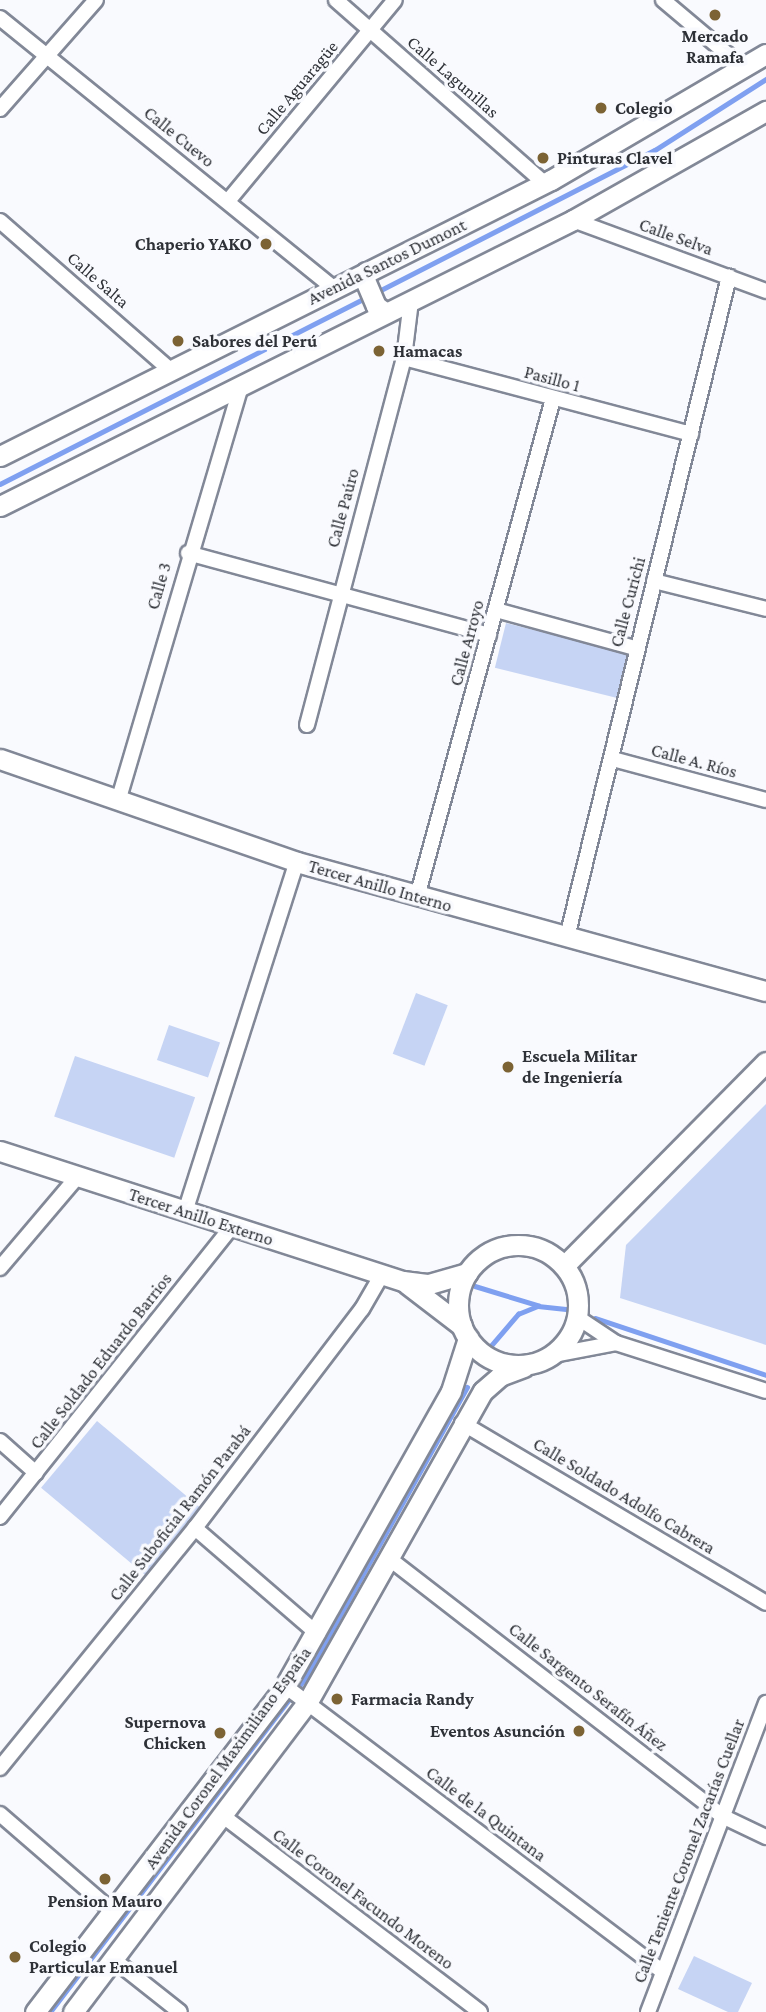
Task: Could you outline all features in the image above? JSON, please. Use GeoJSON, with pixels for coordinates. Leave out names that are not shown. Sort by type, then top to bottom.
{"type":"FeatureCollection","features":[{"type":"Feature","properties":{"kind":"street"},"geometry":{"type":"LineString","coordinates":[[0,108],[96,0]]}},
{"type":"Feature","properties":{"kind":"street","name":"Calle Lagunillas"},"geometry":{"type":"LineString","coordinates":[[336,0],[544,183]]}},
{"type":"Feature","properties":{"kind":"street","name":"Calle Aguaragüe"},"geometry":{"type":"LineString","coordinates":[[228,201],[396,0]]}},
{"type":"Feature","properties":{"kind":"street"},"geometry":{"type":"LineString","coordinates":[[663,0],[746,69]]}},
{"type":"Feature","properties":{"kind":"street","name":"Calle Cuevo"},"geometry":{"type":"LineString","coordinates":[[0,18],[333,288]]}},
{"type":"Feature","properties":{"kind":"street","name":"Avenida Santos Dumont"},"geometry":{"type":"LineString","coordinates":[[0,456],[333,288],[366,278],[544,183],[746,69],[766,54]]}},
{"type":"Feature","properties":{"kind":"street"},"geometry":{"type":"LineString","coordinates":[[0,506],[241,385],[381,310],[411,301],[573,219],[766,111]]}},
{"type":"Feature","properties":{"kind":"street","name":"Calle Selva"},"geometry":{"type":"LineString","coordinates":[[573,219],[766,291]]}},
{"type":"Feature","properties":{"kind":"street","name":"Calle Salta"},"geometry":{"type":"LineString","coordinates":[[0,221],[170,369]]}},
{"type":"Feature","properties":{"kind":"street","name":"Calle Curichi"},"geometry":{"type":"LineString","coordinates":[[566,937],[613,759],[635,648],[729,277]]}},
{"type":"Feature","properties":{"kind":"street"},"geometry":{"type":"LineString","coordinates":[[366,278],[381,310]]}},
{"type":"Feature","properties":{"kind":"street","name":"Calle Paúro"},"geometry":{"type":"LineString","coordinates":[[307,725],[404,358],[411,301]]}},
{"type":"Feature","properties":{"kind":"street","name":"Pasillo 1"},"geometry":{"type":"LineString","coordinates":[[404,358],[691,434]]}},
{"type":"Feature","properties":{"kind":"street","name":"Calle 3"},"geometry":{"type":"LineString","coordinates":[[119,798],[188,553],[241,385]]}},
{"type":"Feature","properties":{"kind":"street","name":"Calle Arroyo"},"geometry":{"type":"LineString","coordinates":[[418,897],[553,399]]}},
{"type":"Feature","properties":{"kind":"street"},"geometry":{"type":"LineString","coordinates":[[188,553],[489,635]]}},
{"type":"Feature","properties":{"kind":"street"},"geometry":{"type":"LineString","coordinates":[[653,581],[766,609]]}},
{"type":"Feature","properties":{"kind":"street"},"geometry":{"type":"LineString","coordinates":[[496,610],[635,648]]}},
{"type":"Feature","properties":{"kind":"street","name":"Tercer Anillo Interno"},"geometry":{"type":"LineString","coordinates":[[0,759],[119,798],[297,862],[766,991]]}},
{"type":"Feature","properties":{"kind":"street","name":"Calle A. Ríos"},"geometry":{"type":"LineString","coordinates":[[613,759],[766,800]]}},
{"type":"Feature","properties":{"kind":"street"},"geometry":{"type":"LineString","coordinates":[[185,1212],[297,862]]}},
{"type":"Feature","properties":{"kind":"street"},"geometry":{"type":"LineString","coordinates":[[564,1266],[766,1062]]}},
{"type":"Feature","properties":{"kind":"street","name":"Tercer Anillo Externo"},"geometry":{"type":"LineString","coordinates":[[0,1151],[231,1228],[403,1281],[429,1284],[467,1273]]}},
{"type":"Feature","properties":{"kind":"street"},"geometry":{"type":"LineString","coordinates":[[0,1268],[78,1176]]}},
{"type":"Feature","properties":{"kind":"street","name":"Calle Soldado Eduardo Barrios"},"geometry":{"type":"LineString","coordinates":[[0,1517],[231,1228]]}},
{"type":"Feature","properties":{"kind":"street"},"geometry":{"type":"LineString","coordinates":[[553,1355],[564,1344],[577,1317],[576,1290],[564,1266],[532,1246],[513,1245],[479,1259],[467,1273],[460,1299],[465,1332],[492,1359],[523,1367],[553,1355],[616,1343]]}},
{"type":"Feature","properties":{"kind":"street","name":"Calle Suboficial Ramón Parabá"},"geometry":{"type":"LineString","coordinates":[[0,1768],[195,1528],[362,1310],[382,1275]]}},
{"type":"Feature","properties":{"kind":"street","name":"Tercer Anillo Externo"},"geometry":{"type":"LineString","coordinates":[[403,1281],[465,1332]]}},
{"type":"Feature","properties":{"kind":"street"},"geometry":{"type":"LineString","coordinates":[[577,1317],[616,1343],[766,1391]]}},
{"type":"Feature","properties":{"kind":"street","name":"Avenida Coronel Maximiliano España"},"geometry":{"type":"LineString","coordinates":[[34,2012],[113,1912],[296,1694],[318,1634],[451,1391],[465,1332]]}},
{"type":"Feature","properties":{"kind":"street","name":"Avenida Coronel Maximiliano España"},"geometry":{"type":"LineString","coordinates":[[73,2012],[223,1816],[296,1694],[391,1560],[462,1423],[483,1391],[500,1376],[523,1367]]}},
{"type":"Feature","properties":{"kind":"street","name":"Calle Soldado Adolfo Cabrera"},"geometry":{"type":"LineString","coordinates":[[462,1423],[766,1603]]}},
{"type":"Feature","properties":{"kind":"street"},"geometry":{"type":"LineString","coordinates":[[0,1441],[36,1473]]}},
{"type":"Feature","properties":{"kind":"street"},"geometry":{"type":"LineString","coordinates":[[195,1528],[318,1634]]}},
{"type":"Feature","properties":{"kind":"street","name":"Calle Sargento Serafín Áñez"},"geometry":{"type":"LineString","coordinates":[[391,1560],[724,1816],[766,1837]]}},
{"type":"Feature","properties":{"kind":"street","name":"Calle de la Quintana"},"geometry":{"type":"LineString","coordinates":[[296,1694],[663,1972]]}},
{"type":"Feature","properties":{"kind":"street","name":"Calle Teniente Coronel Zacarías Cuellar"},"geometry":{"type":"LineString","coordinates":[[648,2012],[766,1703]]}},
{"type":"Feature","properties":{"kind":"street"},"geometry":{"type":"LineString","coordinates":[[0,1814],[113,1912]]}},
{"type":"Feature","properties":{"kind":"street","name":"Calle Coronel Facundo Moreno"},"geometry":{"type":"LineString","coordinates":[[223,1816],[480,2012]]}},
{"type":"Feature","properties":{"kind":"street"},"geometry":{"type":"LineString","coordinates":[[113,1959],[180,2012]]}},
{"type":"Feature","properties":{"kind":"shaded area"},"geometry":{"type":"Polygon","coordinates":[[[506,623],[628,653],[617,698],[495,668],[506,623]]]}},
{"type":"Feature","properties":{"kind":"shaded area"},"geometry":{"type":"Polygon","coordinates":[[[416,993],[448,1005],[424,1066],[393,1054],[416,993]]]}},
{"type":"Feature","properties":{"kind":"shaded area"},"geometry":{"type":"Polygon","coordinates":[[[169,1025],[220,1043],[208,1078],[157,1060],[169,1025]]]}},
{"type":"Feature","properties":{"kind":"shaded area"},"geometry":{"type":"Polygon","coordinates":[[[75,1056],[195,1097],[174,1158],[54,1117],[75,1056]]]}},
{"type":"Feature","properties":{"kind":"shaded area"},"geometry":{"type":"Polygon","coordinates":[[[766,1104],[766,1345],[620,1298],[626,1245],[766,1104]]]}},
{"type":"Feature","properties":{"kind":"shaded area"},"geometry":{"type":"Polygon","coordinates":[[[97,1421],[203,1510],[148,1577],[41,1488],[97,1421]]]}},
{"type":"Feature","properties":{"kind":"shaded area"},"geometry":{"type":"Polygon","coordinates":[[[694,1956],[752,1983],[738,2012],[728,2012],[678,1989],[694,1956]]]}},
{"type":"Feature","properties":{"kind":"waterway"},"geometry":{"type":"LineString","coordinates":[[375,293],[655,150],[766,79]]}},
{"type":"Feature","properties":{"kind":"waterway"},"geometry":{"type":"LineString","coordinates":[[0,484],[367,297]]}},
{"type":"Feature","properties":{"kind":"waterway"},"geometry":{"type":"LineString","coordinates":[[475,1286],[537,1305]]}},
{"type":"Feature","properties":{"kind":"waterway"},"geometry":{"type":"LineString","coordinates":[[489,1348],[518,1314],[538,1306],[568,1309]]}},
{"type":"Feature","properties":{"kind":"waterway"},"geometry":{"type":"LineString","coordinates":[[595,1318],[766,1375]]}},
{"type":"Feature","properties":{"kind":"waterway"},"geometry":{"type":"LineString","coordinates":[[50,2012],[304,1680],[467,1387]]}},
{"type":"Feature","properties":{"kind":"place","name":"Mercado Ramafa"},"geometry":{"type":"Point","coordinates":[715,15]}},
{"type":"Feature","properties":{"kind":"place","name":"Colegio"},"geometry":{"type":"Point","coordinates":[601,108]}},
{"type":"Feature","properties":{"kind":"place","name":"Pinturas Clavel"},"geometry":{"type":"Point","coordinates":[543,158]}},
{"type":"Feature","properties":{"kind":"place","name":"Chaperio YAKO"},"geometry":{"type":"Point","coordinates":[266,244]}},
{"type":"Feature","properties":{"kind":"place","name":"Sabores del Perú"},"geometry":{"type":"Point","coordinates":[178,341]}},
{"type":"Feature","properties":{"kind":"place","name":"Hamacas"},"geometry":{"type":"Point","coordinates":[379,351]}},
{"type":"Feature","properties":{"kind":"place","name":"Escuela Militar de Ingeniería"},"geometry":{"type":"Point","coordinates":[508,1067]}},
{"type":"Feature","properties":{"kind":"place","name":"Farmacia Randy"},"geometry":{"type":"Point","coordinates":[337,1699]}},
{"type":"Feature","properties":{"kind":"place","name":"Eventos Asunción"},"geometry":{"type":"Point","coordinates":[579,1731]}},
{"type":"Feature","properties":{"kind":"place","name":"Supernova Chicken"},"geometry":{"type":"Point","coordinates":[220,1733]}},
{"type":"Feature","properties":{"kind":"place","name":"Pension Mauro"},"geometry":{"type":"Point","coordinates":[105,1879]}},
{"type":"Feature","properties":{"kind":"place","name":"Colegio Particular Emanuel"},"geometry":{"type":"Point","coordinates":[15,1957]}}]}
